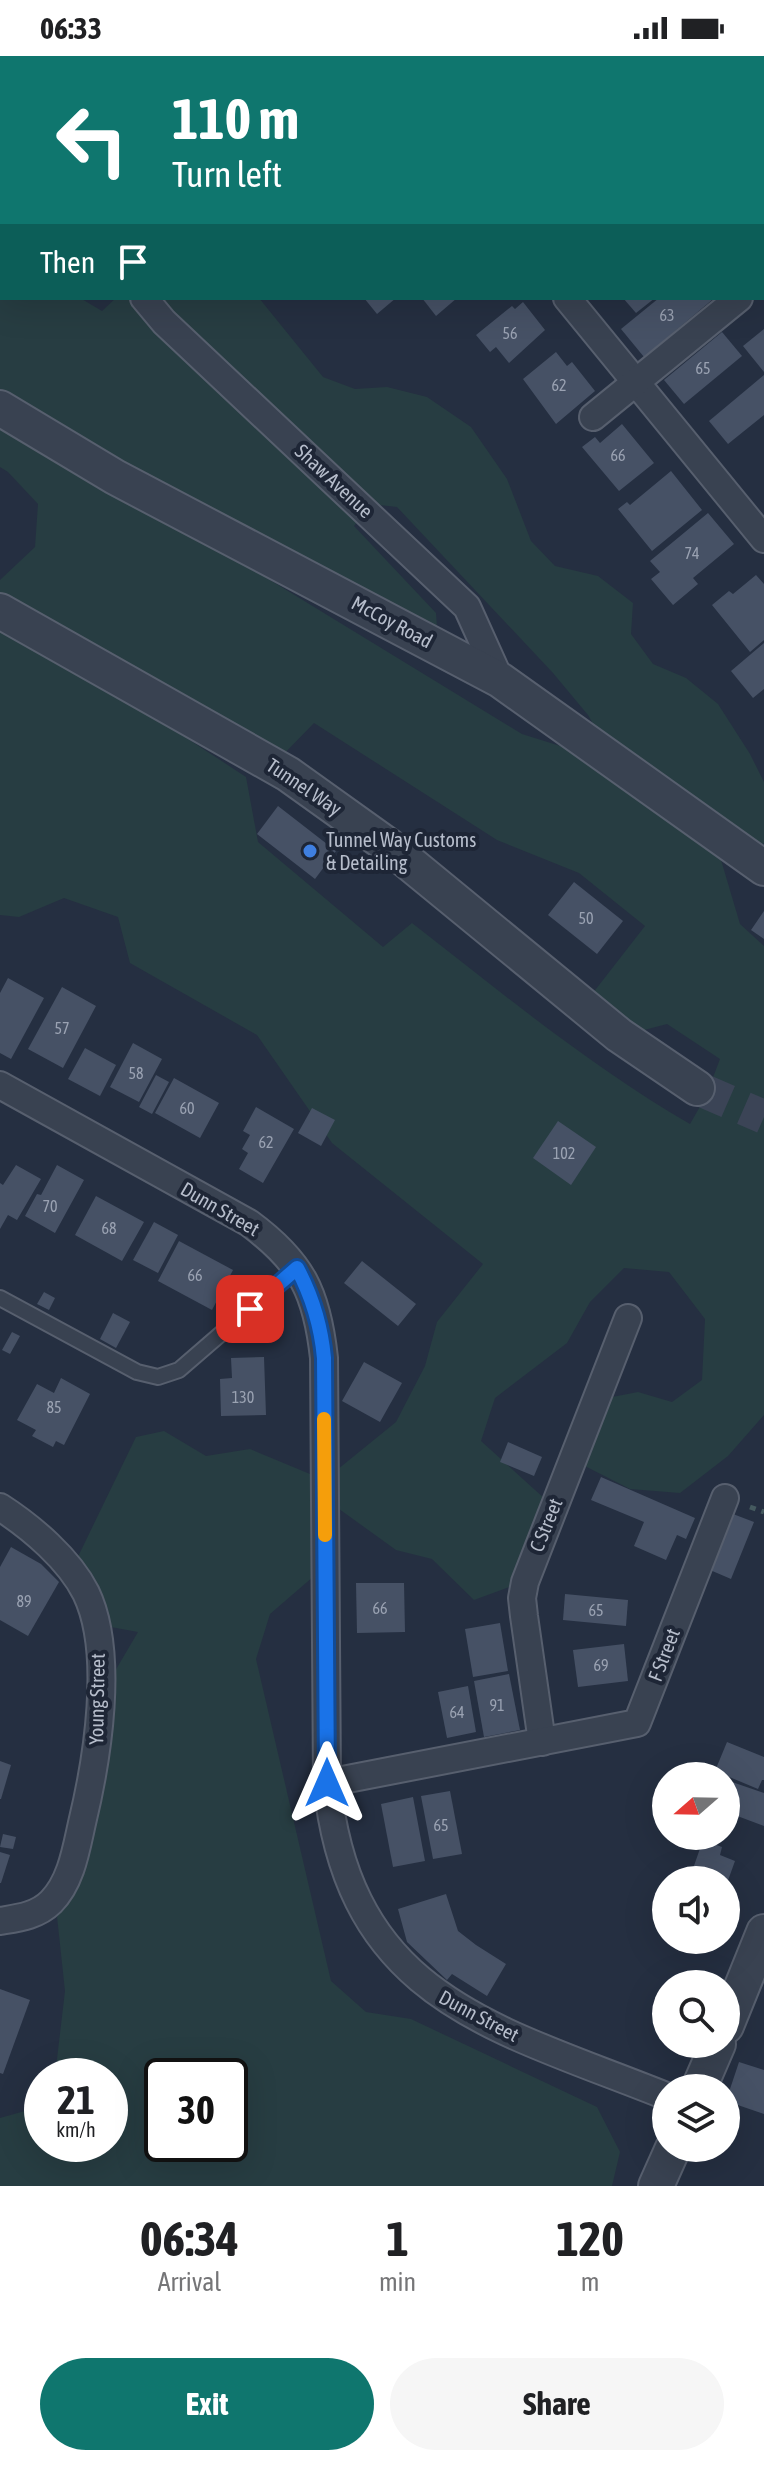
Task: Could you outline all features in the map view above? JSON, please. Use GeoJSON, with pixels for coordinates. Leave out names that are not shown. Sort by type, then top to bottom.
{"type":"FeatureCollection","features":[{"type":"Feature","properties":{"kind":"street","name":"Shaw Avenue"},"geometry":{"type":"LineString","coordinates":[[146,300],[164,322],[467,607],[500,680]]}},
{"type":"Feature","properties":{"kind":"street"},"geometry":{"type":"LineString","coordinates":[[569,300],[764,539]]}},
{"type":"Feature","properties":{"kind":"street"},"geometry":{"type":"LineString","coordinates":[[593,417],[737,300]]}},
{"type":"Feature","properties":{"kind":"street","name":"McCoy Road"},"geometry":{"type":"LineString","coordinates":[[0,408],[115,477],[500,680],[764,868]]}},
{"type":"Feature","properties":{"kind":"street","name":"Tunnel Way"},"geometry":{"type":"LineString","coordinates":[[0,611],[288,774],[390,847],[619,1035],[697,1088]]}},
{"type":"Feature","properties":{"kind":"street","name":"Dunn Street"},"geometry":{"type":"LineString","coordinates":[[0,1085],[249,1223],[277,1244],[297,1268],[312,1296],[321,1327],[324,1358],[327,1783],[335,1836],[346,1872],[361,1905],[400,1962],[426,1986],[479,2020],[652,2090]]}},
{"type":"Feature","properties":{"kind":"street","name":"C Street"},"geometry":{"type":"LineString","coordinates":[[542,1742],[522,1598],[525,1582],[628,1318]]}},
{"type":"Feature","properties":{"kind":"street","name":"F Street"},"geometry":{"type":"LineString","coordinates":[[542,1742],[637,1723],[725,1498]]}},
{"type":"Feature","properties":{"kind":"street","name":"Young Street"},"geometry":{"type":"LineString","coordinates":[[0,1507],[53,1551],[85,1592],[96,1628],[99,1654],[100,1723],[97,1756],[76,1849],[60,1889],[50,1903],[36,1913],[0,1921]]}},
{"type":"Feature","properties":{"kind":"street"},"geometry":{"type":"LineString","coordinates":[[327,1783],[542,1742]]}},
{"type":"Feature","properties":{"kind":"street"},"geometry":{"type":"LineString","coordinates":[[740,1991],[764,1932]]}},
{"type":"Feature","properties":{"kind":"street"},"geometry":{"type":"LineString","coordinates":[[656,2186],[667,2162]]}},
{"type":"Feature","properties":{"kind":"lane"},"geometry":{"type":"LineString","coordinates":[[0,1298],[137,1372],[158,1377],[179,1370],[297,1268]]}},
{"type":"Feature","properties":{"kind":"green space"},"geometry":{"type":"Polygon","coordinates":[[[0,300],[83,300],[102,311],[114,300],[261,300],[323,377],[355,389],[387,387],[427,397],[471,427],[507,479],[531,541],[555,566],[598,576],[633,603],[631,634],[653,664],[686,678],[718,704],[764,782],[764,843],[758,848],[610,753],[588,715],[553,673],[397,507],[371,504],[354,526],[436,613],[438,640],[0,409],[0,300]]]}},
{"type":"Feature","properties":{"kind":"green space"},"geometry":{"type":"Polygon","coordinates":[[[0,415],[522,734],[608,761],[716,843],[740,924],[764,946],[764,1415],[728,1456],[680,1493],[630,1489],[577,1462],[602,1399],[638,1392],[672,1402],[702,1380],[705,1319],[669,1272],[624,1268],[590,1302],[567,1343],[495,1398],[481,1441],[545,1499],[515,1585],[474,1600],[432,1559],[396,1550],[328,1501],[327,1478],[396,1422],[425,1366],[437,1322],[483,1264],[332,1143],[257,1035],[130,963],[118,917],[64,898],[19,917],[0,915],[0,631],[11,623],[246,777],[258,842],[383,947],[412,923],[582,1053],[690,1124],[706,1096],[720,1059],[667,1024],[629,1034],[589,998],[645,926],[579,873],[497,840],[314,723],[278,760],[0,600],[0,580],[35,547],[38,504],[0,467],[0,415]]]}},
{"type":"Feature","properties":{"kind":"green space"},"geometry":{"type":"Polygon","coordinates":[[[164,1431],[206,1456],[250,1449],[322,1479],[321,1570],[270,1614],[256,1659],[331,1981],[366,2012],[411,2019],[597,2107],[620,2152],[612,2186],[0,2186],[0,2118],[24,2111],[24,2162],[128,2162],[128,2058],[57,2058],[65,1991],[56,1907],[108,1683],[138,1632],[100,1625],[73,1567],[136,1437],[164,1431]]]}},
{"type":"Feature","properties":{"kind":"building"},"geometry":{"type":"Polygon","coordinates":[[[366,300],[394,300],[377,314],[366,300]]]}},
{"type":"Feature","properties":{"kind":"building"},"geometry":{"type":"Polygon","coordinates":[[[424,300],[455,300],[436,316],[424,300]]]}},
{"type":"Feature","properties":{"kind":"building"},"geometry":{"type":"Polygon","coordinates":[[[625,300],[652,300],[636,313],[625,300]]]}},
{"type":"Feature","properties":{"kind":"building"},"geometry":{"type":"Polygon","coordinates":[[[657,300],[712,300],[644,357],[621,329],[657,300]]]}},
{"type":"Feature","properties":{"kind":"building"},"geometry":{"type":"Polygon","coordinates":[[[523,302],[545,330],[509,363],[496,347],[490,352],[476,335],[512,306],[515,309],[523,302]]]}},
{"type":"Feature","properties":{"kind":"building"},"geometry":{"type":"Polygon","coordinates":[[[764,329],[764,372],[743,346],[764,329]]]}},
{"type":"Feature","properties":{"kind":"building"},"geometry":{"type":"Polygon","coordinates":[[[722,332],[742,356],[684,404],[664,380],[722,332]]]}},
{"type":"Feature","properties":{"kind":"building"},"geometry":{"type":"Polygon","coordinates":[[[556,352],[567,366],[572,362],[595,391],[556,424],[523,379],[556,352]]]}},
{"type":"Feature","properties":{"kind":"building"},"geometry":{"type":"Polygon","coordinates":[[[764,375],[764,415],[728,444],[709,421],[764,375]]]}},
{"type":"Feature","properties":{"kind":"building"},"geometry":{"type":"Polygon","coordinates":[[[622,424],[654,463],[619,491],[582,447],[595,437],[600,443],[622,424]]]}},
{"type":"Feature","properties":{"kind":"building"},"geometry":{"type":"Polygon","coordinates":[[[671,471],[702,510],[652,551],[618,509],[627,502],[630,505],[671,471]]]}},
{"type":"Feature","properties":{"kind":"building"},"geometry":{"type":"Polygon","coordinates":[[[708,513],[734,544],[693,578],[698,584],[673,605],[651,579],[660,572],[650,561],[708,513]]]}},
{"type":"Feature","properties":{"kind":"building"},"geometry":{"type":"Polygon","coordinates":[[[756,575],[764,584],[764,640],[750,652],[712,605],[729,591],[733,594],[756,575]]]}},
{"type":"Feature","properties":{"kind":"building"},"geometry":{"type":"Polygon","coordinates":[[[764,643],[764,689],[753,698],[731,671],[764,643]]]}},
{"type":"Feature","properties":{"kind":"building"},"geometry":{"type":"Polygon","coordinates":[[[278,806],[336,851],[315,879],[257,834],[278,806]]]}},
{"type":"Feature","properties":{"kind":"building"},"geometry":{"type":"Polygon","coordinates":[[[574,882],[623,921],[597,954],[548,915],[574,882]]]}},
{"type":"Feature","properties":{"kind":"building"},"geometry":{"type":"Polygon","coordinates":[[[764,911],[764,939],[751,930],[764,911]]]}},
{"type":"Feature","properties":{"kind":"building"},"geometry":{"type":"Polygon","coordinates":[[[8,978],[44,998],[11,1059],[0,1053],[0,993],[8,978]]]}},
{"type":"Feature","properties":{"kind":"building"},"geometry":{"type":"Polygon","coordinates":[[[62,987],[96,1006],[63,1068],[28,1049],[62,987]]]}},
{"type":"Feature","properties":{"kind":"building"},"geometry":{"type":"Polygon","coordinates":[[[133,1043],[162,1059],[139,1102],[110,1087],[133,1043]]]}},
{"type":"Feature","properties":{"kind":"building"},"geometry":{"type":"Polygon","coordinates":[[[85,1048],[116,1065],[100,1096],[68,1079],[85,1048]]]}},
{"type":"Feature","properties":{"kind":"building"},"geometry":{"type":"Polygon","coordinates":[[[156,1075],[169,1082],[152,1114],[139,1107],[156,1075]]]}},
{"type":"Feature","properties":{"kind":"building"},"geometry":{"type":"Polygon","coordinates":[[[174,1078],[219,1103],[200,1138],[155,1113],[174,1078]]]}},
{"type":"Feature","properties":{"kind":"building"},"geometry":{"type":"Polygon","coordinates":[[[256,1107],[294,1129],[263,1183],[239,1169],[248,1153],[242,1149],[250,1135],[243,1131],[256,1107]]]}},
{"type":"Feature","properties":{"kind":"building"},"geometry":{"type":"Polygon","coordinates":[[[312,1108],[335,1120],[321,1146],[298,1133],[312,1108]]]}},
{"type":"Feature","properties":{"kind":"building"},"geometry":{"type":"Polygon","coordinates":[[[558,1121],[596,1147],[571,1185],[533,1158],[558,1121]]]}},
{"type":"Feature","properties":{"kind":"building"},"geometry":{"type":"Polygon","coordinates":[[[16,1165],[41,1179],[17,1220],[8,1215],[0,1229],[0,1183],[3,1185],[16,1165]]]}},
{"type":"Feature","properties":{"kind":"building"},"geometry":{"type":"Polygon","coordinates":[[[57,1165],[84,1180],[55,1233],[25,1216],[57,1165]]]}},
{"type":"Feature","properties":{"kind":"building"},"geometry":{"type":"Polygon","coordinates":[[[96,1196],[144,1222],[122,1261],[75,1235],[96,1196]]]}},
{"type":"Feature","properties":{"kind":"building"},"geometry":{"type":"Polygon","coordinates":[[[154,1222],[178,1235],[158,1273],[133,1260],[154,1222]]]}},
{"type":"Feature","properties":{"kind":"building"},"geometry":{"type":"Polygon","coordinates":[[[179,1241],[233,1270],[212,1310],[158,1281],[179,1241]]]}},
{"type":"Feature","properties":{"kind":"building"},"geometry":{"type":"Polygon","coordinates":[[[362,1261],[416,1304],[398,1326],[344,1283],[362,1261]]]}},
{"type":"Feature","properties":{"kind":"building"},"geometry":{"type":"Polygon","coordinates":[[[44,1292],[55,1298],[49,1310],[37,1304],[44,1292]]]}},
{"type":"Feature","properties":{"kind":"building"},"geometry":{"type":"Polygon","coordinates":[[[113,1313],[130,1322],[116,1348],[100,1339],[113,1313]]]}},
{"type":"Feature","properties":{"kind":"building"},"geometry":{"type":"Polygon","coordinates":[[[12,1332],[20,1336],[10,1354],[2,1350],[12,1332]]]}},
{"type":"Feature","properties":{"kind":"building"},"geometry":{"type":"Polygon","coordinates":[[[264,1357],[266,1415],[221,1416],[220,1379],[232,1378],[231,1358],[264,1357]]]}},
{"type":"Feature","properties":{"kind":"building"},"geometry":{"type":"Polygon","coordinates":[[[364,1362],[402,1383],[380,1422],[342,1401],[364,1362]]]}},
{"type":"Feature","properties":{"kind":"building"},"geometry":{"type":"Polygon","coordinates":[[[61,1378],[90,1394],[64,1445],[56,1441],[53,1447],[32,1436],[36,1430],[17,1420],[37,1384],[54,1393],[61,1378]]]}},
{"type":"Feature","properties":{"kind":"building"},"geometry":{"type":"Polygon","coordinates":[[[508,1442],[542,1457],[534,1476],[500,1462],[508,1442]]]}},
{"type":"Feature","properties":{"kind":"building"},"geometry":{"type":"Polygon","coordinates":[[[601,1477],[695,1518],[686,1539],[677,1535],[666,1560],[634,1546],[644,1522],[591,1500],[601,1477]]]}},
{"type":"Feature","properties":{"kind":"building"},"geometry":{"type":"Polygon","coordinates":[[[733,1514],[754,1522],[731,1579],[710,1570],[733,1514]]]}},
{"type":"Feature","properties":{"kind":"building"},"geometry":{"type":"Polygon","coordinates":[[[11,1547],[41,1564],[59,1582],[28,1636],[0,1620],[0,1567],[11,1547]]]}},
{"type":"Feature","properties":{"kind":"building"},"geometry":{"type":"Polygon","coordinates":[[[356,1583],[404,1583],[405,1632],[357,1633],[356,1583]]]}},
{"type":"Feature","properties":{"kind":"building"},"geometry":{"type":"Polygon","coordinates":[[[565,1594],[628,1600],[626,1626],[563,1620],[565,1594]]]}},
{"type":"Feature","properties":{"kind":"building"},"geometry":{"type":"Polygon","coordinates":[[[500,1623],[508,1671],[473,1677],[465,1629],[500,1623]]]}},
{"type":"Feature","properties":{"kind":"building"},"geometry":{"type":"Polygon","coordinates":[[[624,1644],[628,1681],[578,1687],[573,1650],[624,1644]]]}},
{"type":"Feature","properties":{"kind":"building"},"geometry":{"type":"Polygon","coordinates":[[[509,1674],[520,1730],[484,1737],[474,1681],[509,1674]]]}},
{"type":"Feature","properties":{"kind":"building"},"geometry":{"type":"Polygon","coordinates":[[[468,1686],[476,1732],[447,1738],[438,1692],[468,1686]]]}},
{"type":"Feature","properties":{"kind":"building"},"geometry":{"type":"Polygon","coordinates":[[[727,1742],[764,1757],[764,1780],[758,1789],[740,1781],[740,1762],[719,1762],[727,1742]]]}},
{"type":"Feature","properties":{"kind":"building"},"geometry":{"type":"Polygon","coordinates":[[[0,1761],[11,1765],[1,1799],[0,1799],[0,1761]]]}},
{"type":"Feature","properties":{"kind":"building"},"geometry":{"type":"Polygon","coordinates":[[[740,1785],[764,1793],[764,1826],[740,1817],[740,1785]]]}},
{"type":"Feature","properties":{"kind":"building"},"geometry":{"type":"Polygon","coordinates":[[[450,1791],[462,1854],[433,1859],[421,1796],[450,1791]]]}},
{"type":"Feature","properties":{"kind":"building"},"geometry":{"type":"Polygon","coordinates":[[[413,1797],[425,1861],[393,1867],[381,1804],[413,1797]]]}},
{"type":"Feature","properties":{"kind":"building"},"geometry":{"type":"Polygon","coordinates":[[[3,1834],[16,1837],[13,1849],[0,1847],[3,1834]]]}},
{"type":"Feature","properties":{"kind":"building"},"geometry":{"type":"Polygon","coordinates":[[[700,1850],[721,1850],[720,1855],[735,1861],[733,1866],[694,1866],[700,1850]]]}},
{"type":"Feature","properties":{"kind":"building"},"geometry":{"type":"Polygon","coordinates":[[[0,1852],[10,1855],[1,1883],[0,1883],[0,1852]]]}},
{"type":"Feature","properties":{"kind":"building"},"geometry":{"type":"Polygon","coordinates":[[[446,1894],[458,1931],[506,1964],[487,1996],[452,1974],[447,1980],[407,1942],[398,1909],[446,1894]]]}},
{"type":"Feature","properties":{"kind":"building"},"geometry":{"type":"Polygon","coordinates":[[[0,1989],[30,2000],[3,2074],[0,2073],[0,1989]]]}},
{"type":"Feature","properties":{"kind":"building"},"geometry":{"type":"Polygon","coordinates":[[[739,2062],[764,2070],[764,2114],[740,2106],[740,2074],[735,2074],[739,2062]]]}},
{"type":"Feature","properties":{"kind":"tunnel"},"geometry":{"type":"LineString","coordinates":[[697,1088],[764,1117]]}},
{"type":"Feature","properties":{"kind":"slow traffic"},"geometry":{"type":"LineString","coordinates":[[324,1419],[325,1535]]}},
{"type":"Feature","properties":{"kind":"place","name":"Tunnel Way Customs & Detailing"},"geometry":{"type":"Point","coordinates":[310,851]}},
{"type":"Feature","properties":{"kind":"route"},"geometry":{"type":"LineString","coordinates":[[250,1309],[297,1268],[312,1296],[321,1327],[324,1358],[327,1783]]}}]}
